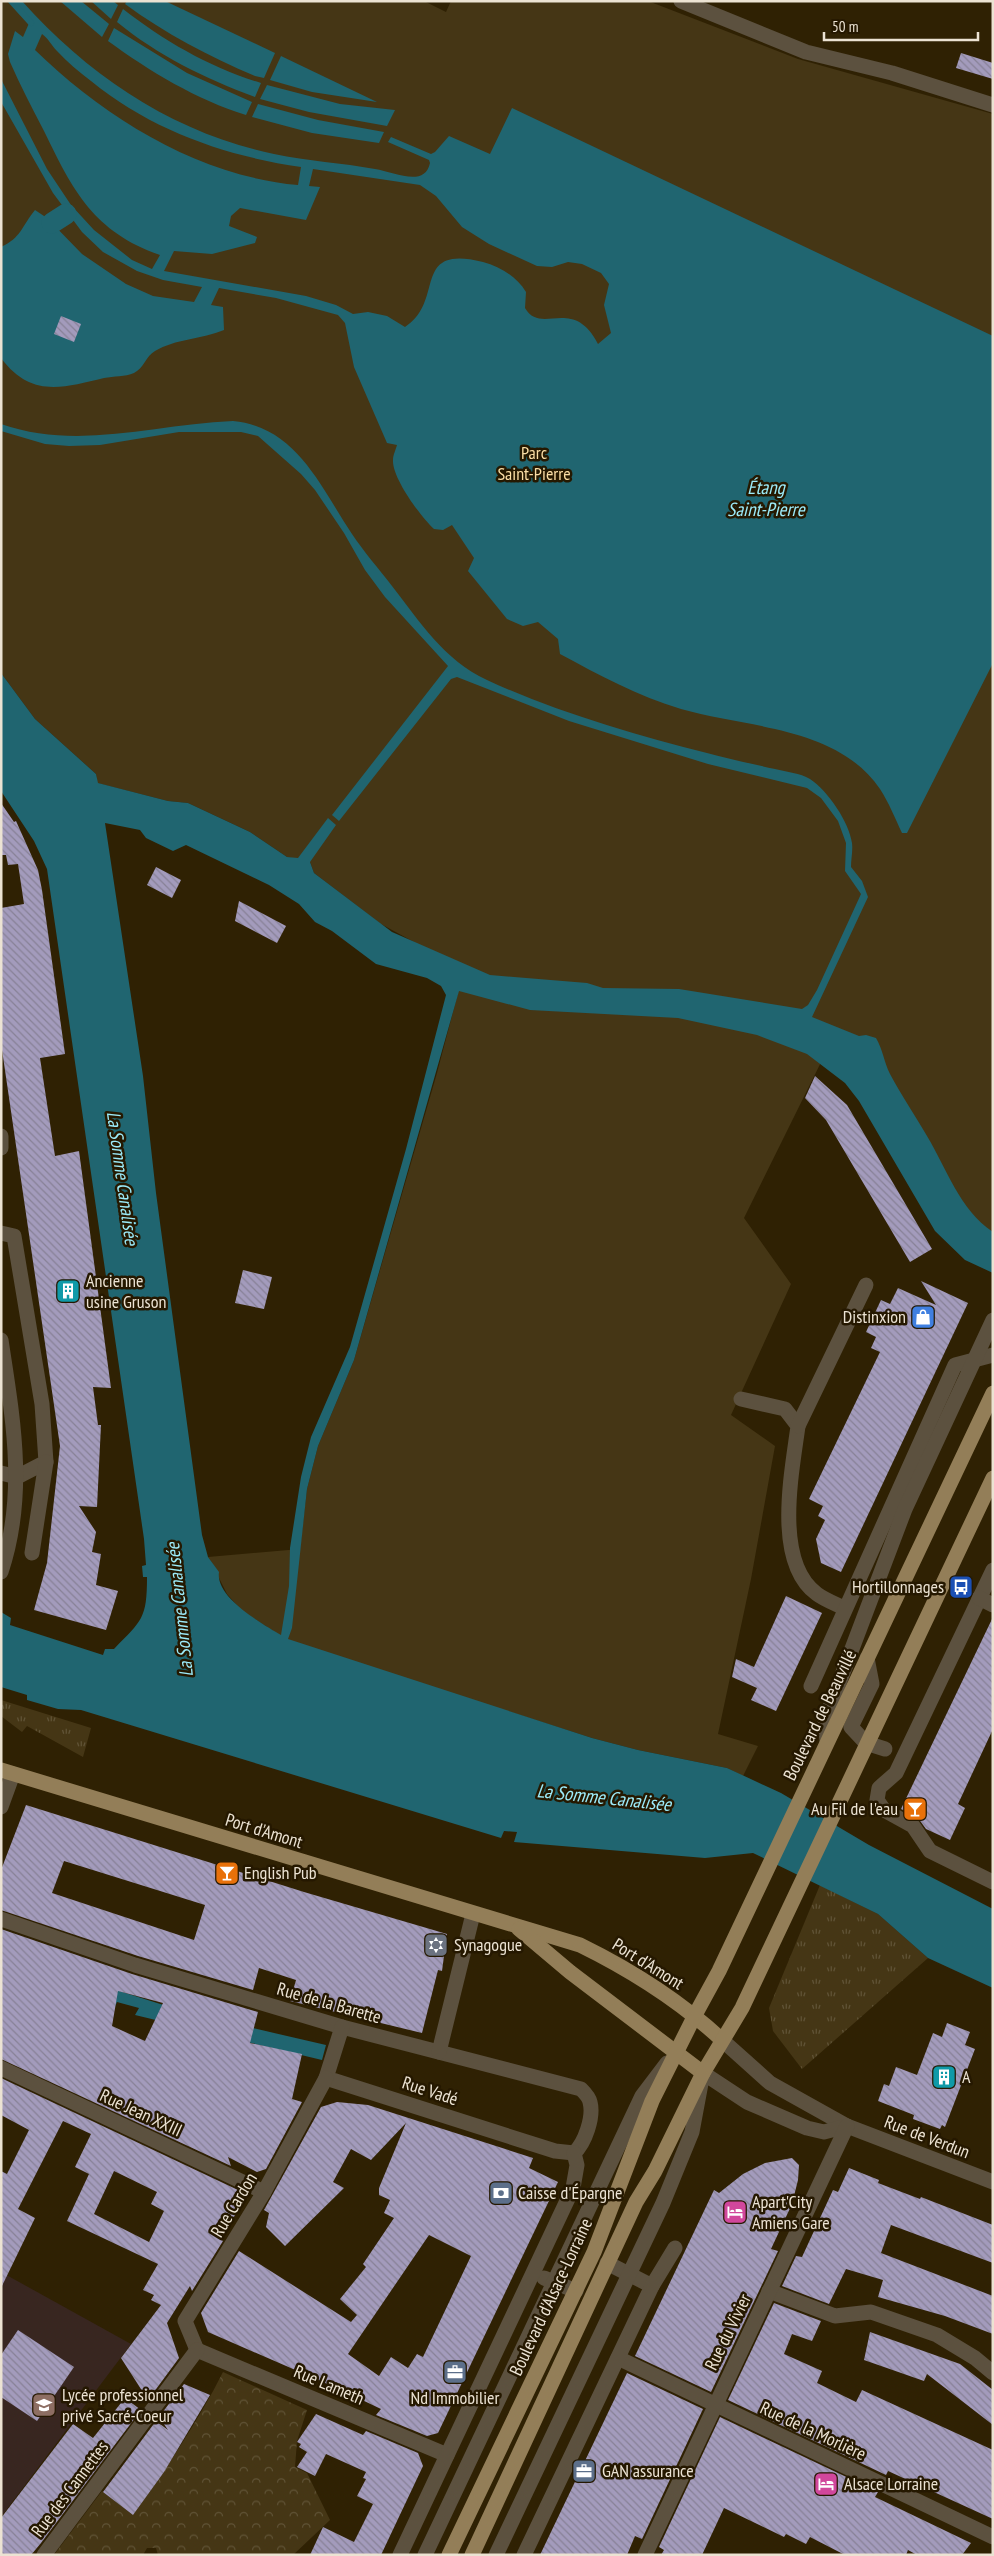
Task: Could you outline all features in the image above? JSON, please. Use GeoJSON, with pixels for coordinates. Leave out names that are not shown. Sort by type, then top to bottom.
{"type":"FeatureCollection","features":[{"type":"Feature","properties":{"kind":"main road","name":"Boulevard de Beauvillé"},"geometry":{"type":"LineString","coordinates":[[676,2051],[719,1971],[993,1393]]}},
{"type":"Feature","properties":{"kind":"main road"},"geometry":{"type":"LineString","coordinates":[[703,2073],[742,2008],[993,1478]]}},
{"type":"Feature","properties":{"kind":"main road","name":"Port d'Amont"},"geometry":{"type":"LineString","coordinates":[[7,1772],[580,1945],[623,1968],[694,2015],[722,2040]]}},
{"type":"Feature","properties":{"kind":"main road","name":"Port d'Amont"},"geometry":{"type":"LineString","coordinates":[[516,1927],[622,2012],[703,2073]]}},
{"type":"Feature","properties":{"kind":"main road","name":"Boulevard d'Alsace-Lorraine"},"geometry":{"type":"LineString","coordinates":[[449,2555],[576,2291],[622,2183],[652,2101],[676,2051]]}},
{"type":"Feature","properties":{"kind":"main road","name":"Boulevard d'Alsace-Lorraine"},"geometry":{"type":"LineString","coordinates":[[472,2555],[608,2263],[703,2073]]}},
{"type":"Feature","properties":{"kind":"street"},"geometry":{"type":"LineString","coordinates":[[681,1],[806,52],[892,73],[993,105]]}},
{"type":"Feature","properties":{"kind":"street"},"geometry":{"type":"LineString","coordinates":[[1,1136],[1,1148]]}},
{"type":"Feature","properties":{"kind":"street"},"geometry":{"type":"LineString","coordinates":[[1,1233],[14,1236],[42,1404],[46,1462],[32,1553]]}},
{"type":"Feature","properties":{"kind":"street"},"geometry":{"type":"LineString","coordinates":[[844,1608],[816,1594],[797,1570],[790,1549],[789,1497],[798,1426],[866,1286]]}},
{"type":"Feature","properties":{"kind":"street"},"geometry":{"type":"LineString","coordinates":[[827,1741],[825,1720],[905,1509],[993,1320]]}},
{"type":"Feature","properties":{"kind":"street"},"geometry":{"type":"LineString","coordinates":[[1,1340],[16,1442],[17,1477],[6,1559],[1,1572]]}},
{"type":"Feature","properties":{"kind":"street"},"geometry":{"type":"LineString","coordinates":[[811,1686],[844,1608],[955,1365],[993,1355]]}},
{"type":"Feature","properties":{"kind":"street"},"geometry":{"type":"LineString","coordinates":[[741,1399],[785,1409],[798,1426]]}},
{"type":"Feature","properties":{"kind":"street"},"geometry":{"type":"LineString","coordinates":[[1,1473],[17,1477],[46,1462]]}},
{"type":"Feature","properties":{"kind":"street"},"geometry":{"type":"LineString","coordinates":[[993,1570],[986,1602],[908,1746],[896,1773],[879,1788],[877,1800],[884,1810],[913,1826],[930,1851],[993,1882]]}},
{"type":"Feature","properties":{"kind":"street"},"geometry":{"type":"LineString","coordinates":[[844,1608],[844,1637],[850,1655]]}},
{"type":"Feature","properties":{"kind":"street"},"geometry":{"type":"LineString","coordinates":[[867,1658],[872,1684],[851,1727],[866,1743],[885,1749]]}},
{"type":"Feature","properties":{"kind":"street"},"geometry":{"type":"LineString","coordinates":[[859,1758],[885,1749],[908,1746]]}},
{"type":"Feature","properties":{"kind":"street"},"geometry":{"type":"LineString","coordinates":[[1,1807],[7,1772]]}},
{"type":"Feature","properties":{"kind":"street"},"geometry":{"type":"LineString","coordinates":[[439,2052],[473,1914]]}},
{"type":"Feature","properties":{"kind":"street","name":"Rue de la Barette"},"geometry":{"type":"LineString","coordinates":[[1,1919],[135,1965],[342,2028],[581,2088],[590,2100],[591,2107],[581,2147],[574,2153]]}},
{"type":"Feature","properties":{"kind":"street"},"geometry":{"type":"LineString","coordinates":[[326,2078],[342,2028]]}},
{"type":"Feature","properties":{"kind":"street","name":"Rue de Verdun"},"geometry":{"type":"LineString","coordinates":[[722,2040],[770,2083],[847,2126],[993,2182]]}},
{"type":"Feature","properties":{"kind":"street"},"geometry":{"type":"LineString","coordinates":[[425,2555],[642,2096],[676,2051]]}},
{"type":"Feature","properties":{"kind":"street","name":"Rue Jean XXIII"},"geometry":{"type":"LineString","coordinates":[[1,2068],[264,2192]]}},
{"type":"Feature","properties":{"kind":"street"},"geometry":{"type":"LineString","coordinates":[[496,2555],[663,2203],[692,2132],[703,2073],[748,2102],[807,2128],[824,2132],[847,2126]]}},
{"type":"Feature","properties":{"kind":"street","name":"Rue Vadé"},"geometry":{"type":"LineString","coordinates":[[326,2078],[555,2151],[574,2153]]}},
{"type":"Feature","properties":{"kind":"street","name":"Rue Cardon"},"geometry":{"type":"LineString","coordinates":[[198,2350],[185,2321],[264,2192],[326,2078]]}},
{"type":"Feature","properties":{"kind":"street","name":"Rue du Vivier"},"geometry":{"type":"LineString","coordinates":[[645,2555],[714,2404],[847,2126]]}},
{"type":"Feature","properties":{"kind":"street","name":"Boulevard d'Alsace-Lorraine"},"geometry":{"type":"LineString","coordinates":[[400,2555],[573,2188],[577,2165],[574,2153]]}},
{"type":"Feature","properties":{"kind":"street"},"geometry":{"type":"LineString","coordinates":[[524,2555],[652,2286],[675,2248]]}},
{"type":"Feature","properties":{"kind":"street"},"geometry":{"type":"LineString","coordinates":[[608,2263],[652,2286]]}},
{"type":"Feature","properties":{"kind":"street"},"geometry":{"type":"LineString","coordinates":[[533,2273],[576,2291]]}},
{"type":"Feature","properties":{"kind":"street"},"geometry":{"type":"LineString","coordinates":[[769,2291],[835,2316],[871,2312],[937,2335],[975,2358],[993,2373]]}},
{"type":"Feature","properties":{"kind":"street","name":"Rue Lameth"},"geometry":{"type":"LineString","coordinates":[[198,2350],[447,2454]]}},
{"type":"Feature","properties":{"kind":"street","name":"Rue des Cannettes"},"geometry":{"type":"LineString","coordinates":[[44,2555],[198,2350]]}},
{"type":"Feature","properties":{"kind":"street","name":"Rue de la Morlière"},"geometry":{"type":"LineString","coordinates":[[618,2358],[993,2537]]}},
{"type":"Feature","properties":{"kind":"shaded area","name":"Lycée professionnel privé Sacré-Coeur"},"geometry":{"type":"Polygon","coordinates":[[[1,2272],[131,2344],[1,2517],[1,2272]]]}},
{"type":"Feature","properties":{"kind":"green space","name":"Parc Saint-Pierre"},"geometry":{"type":"Polygon","coordinates":[[[1,1],[424,1],[446,12],[451,1],[648,1],[798,59],[993,114],[993,1241],[964,1222],[833,1038],[744,1218],[791,1284],[731,1415],[775,1446],[751,1579],[718,1734],[758,1746],[743,1776],[727,1768],[638,1750],[592,1738],[290,1642],[241,1610],[227,1594],[218,1576],[218,1572],[208,1557],[300,1549],[307,1489],[318,1446],[354,1360],[437,1073],[458,993],[414,942],[381,924],[314,873],[310,862],[287,857],[250,832],[188,803],[168,801],[97,783],[96,774],[35,719],[1,673],[1,1]]]}},
{"type":"Feature","properties":{"kind":"green space"},"geometry":{"type":"Polygon","coordinates":[[[1,1700],[91,1728],[83,1757],[27,1726],[22,1732],[1,1716],[1,1700]]]}},
{"type":"Feature","properties":{"kind":"green space"},"geometry":{"type":"Polygon","coordinates":[[[820,1885],[878,1914],[928,1958],[802,2069],[773,2031],[769,2008],[820,1885]]]}},
{"type":"Feature","properties":{"kind":"green space"},"geometry":{"type":"Polygon","coordinates":[[[223,2372],[307,2410],[297,2441],[295,2467],[307,2473],[330,2520],[293,2555],[158,2555],[156,2548],[147,2548],[143,2555],[54,2555],[102,2491],[133,2515],[192,2427],[223,2372]]]}},
{"type":"Feature","properties":{"kind":"water","name":"Étang Saint-Pierre"},"geometry":{"type":"Polygon","coordinates":[[[11,1],[22,1],[48,29],[76,54],[136,98],[202,132],[237,145],[274,154],[415,177],[427,171],[430,163],[429,160],[388,142],[391,137],[431,154],[449,136],[490,154],[512,108],[993,336],[993,663],[907,833],[902,833],[880,789],[862,768],[840,753],[816,741],[789,732],[681,709],[649,698],[560,654],[558,639],[538,622],[523,626],[507,619],[468,571],[474,558],[452,525],[443,530],[434,529],[415,507],[402,487],[394,468],[393,460],[397,445],[387,443],[354,367],[345,323],[338,315],[276,298],[219,288],[211,305],[223,307],[224,330],[163,347],[152,353],[134,373],[74,385],[48,387],[36,385],[12,371],[1,358],[1,247],[17,236],[35,210],[47,218],[82,254],[126,284],[153,296],[194,302],[202,287],[163,280],[137,271],[103,252],[82,232],[53,193],[1,102],[1,79],[47,169],[71,205],[94,230],[132,260],[152,269],[160,255],[137,246],[118,234],[88,207],[76,191],[22,88],[8,54],[15,31],[23,37],[30,21],[11,1]],[[42,34],[35,50],[92,99],[155,140],[225,170],[261,179],[298,185],[301,167],[245,156],[217,148],[164,127],[138,114],[78,70],[42,34]],[[313,169],[309,186],[320,187],[306,220],[240,208],[231,216],[229,226],[257,237],[255,243],[212,254],[174,251],[164,271],[306,296],[336,305],[353,314],[368,312],[387,316],[405,327],[417,316],[437,268],[446,261],[460,259],[483,262],[513,277],[526,292],[525,308],[532,316],[540,319],[568,318],[578,322],[588,330],[598,344],[611,333],[604,305],[609,284],[601,273],[582,264],[568,262],[552,267],[537,266],[489,244],[462,227],[436,196],[420,185],[313,169]]]}},
{"type":"Feature","properties":{"kind":"water"},"geometry":{"type":"Polygon","coordinates":[[[60,1],[81,1],[109,24],[102,37],[60,1]]]}},
{"type":"Feature","properties":{"kind":"water"},"geometry":{"type":"Polygon","coordinates":[[[91,1],[113,1],[118,5],[111,19],[91,1]]]}},
{"type":"Feature","properties":{"kind":"water"},"geometry":{"type":"Polygon","coordinates":[[[127,1],[165,1],[275,53],[264,78],[255,76],[188,44],[140,15],[125,4],[127,1]]]}},
{"type":"Feature","properties":{"kind":"water"},"geometry":{"type":"Polygon","coordinates":[[[123,9],[171,43],[224,70],[261,83],[255,97],[200,74],[132,34],[117,22],[123,9]]]}},
{"type":"Feature","properties":{"kind":"water"},"geometry":{"type":"Polygon","coordinates":[[[114,28],[187,73],[252,102],[246,115],[192,93],[140,63],[108,41],[114,28]]]}},
{"type":"Feature","properties":{"kind":"water"},"geometry":{"type":"Polygon","coordinates":[[[281,56],[377,102],[312,92],[270,80],[281,56]]]}},
{"type":"Feature","properties":{"kind":"water"},"geometry":{"type":"Polygon","coordinates":[[[267,85],[340,104],[395,110],[387,126],[309,112],[260,99],[267,85]]]}},
{"type":"Feature","properties":{"kind":"water"},"geometry":{"type":"Polygon","coordinates":[[[258,104],[318,120],[384,132],[379,143],[312,133],[252,117],[258,104]]]}},
{"type":"Feature","properties":{"kind":"water","name":"La Somme Canalisée"},"geometry":{"type":"Polygon","coordinates":[[[233,421],[255,426],[274,435],[291,447],[318,480],[361,547],[423,626],[445,651],[472,672],[540,702],[623,730],[680,746],[802,775],[817,784],[824,791],[837,808],[847,826],[852,843],[851,867],[862,881],[868,897],[812,1017],[859,1036],[866,1035],[876,1038],[890,1074],[962,1200],[981,1223],[993,1232],[993,1273],[965,1260],[935,1231],[859,1101],[845,1083],[807,1054],[757,1035],[678,1018],[530,1010],[459,991],[354,1360],[318,1446],[307,1489],[292,1628],[288,1639],[592,1738],[638,1750],[727,1768],[781,1793],[869,1845],[993,1909],[993,1988],[928,1958],[878,1914],[753,1853],[705,1858],[514,1842],[517,1832],[504,1831],[501,1838],[81,1710],[58,1709],[27,1700],[27,1695],[1,1687],[1,1612],[11,1618],[10,1625],[103,1655],[105,1649],[114,1649],[137,1625],[141,1618],[146,1602],[147,1577],[143,1577],[142,1566],[146,1565],[144,1539],[47,869],[34,841],[1,791],[1,673],[35,719],[96,774],[98,783],[168,801],[188,803],[250,832],[287,857],[298,858],[328,818],[336,825],[310,862],[314,873],[392,932],[490,975],[587,983],[603,988],[679,989],[802,1009],[808,1005],[817,990],[861,894],[845,871],[846,843],[838,821],[821,798],[807,788],[708,764],[569,721],[457,677],[451,679],[339,821],[332,815],[448,666],[385,597],[365,570],[344,533],[315,490],[301,474],[258,436],[241,432],[179,432],[100,445],[69,446],[45,444],[1,431],[1,424],[30,432],[88,436],[233,421]],[[105,823],[143,1076],[156,1193],[202,1535],[208,1557],[219,1572],[220,1582],[224,1591],[252,1617],[281,1635],[289,1586],[290,1548],[301,1477],[311,1437],[350,1347],[406,1149],[446,995],[441,986],[427,978],[376,964],[332,931],[315,922],[299,904],[269,885],[186,845],[173,851],[146,838],[140,830],[105,823]]]}},
{"type":"Feature","properties":{"kind":"water"},"geometry":{"type":"Polygon","coordinates":[[[116,1990],[192,2014],[326,2045],[322,2060],[135,2015],[139,2008],[117,2002],[114,2009],[116,1990]]]}},
{"type":"Feature","properties":{"kind":"building"},"geometry":{"type":"Polygon","coordinates":[[[961,53],[993,63],[993,79],[956,68],[961,53]]]}},
{"type":"Feature","properties":{"kind":"building"},"geometry":{"type":"Polygon","coordinates":[[[61,316],[81,324],[74,342],[54,334],[61,316]]]}},
{"type":"Feature","properties":{"kind":"building"},"geometry":{"type":"Polygon","coordinates":[[[1,803],[14,822],[16,821],[38,870],[42,890],[65,1054],[40,1058],[55,1156],[79,1151],[111,1388],[93,1387],[98,1425],[101,1425],[97,1507],[79,1506],[96,1532],[92,1552],[101,1554],[96,1585],[118,1591],[106,1630],[34,1610],[47,1563],[60,1446],[1,1043],[1,908],[24,904],[18,864],[8,865],[6,855],[1,855],[1,803]]]}},
{"type":"Feature","properties":{"kind":"building"},"geometry":{"type":"Polygon","coordinates":[[[156,867],[181,880],[172,898],[147,885],[156,867]]]}},
{"type":"Feature","properties":{"kind":"building"},"geometry":{"type":"Polygon","coordinates":[[[239,901],[286,926],[277,943],[235,921],[239,901]]]}},
{"type":"Feature","properties":{"kind":"building"},"geometry":{"type":"Polygon","coordinates":[[[815,1076],[847,1105],[932,1249],[910,1262],[826,1120],[805,1098],[815,1076]]]}},
{"type":"Feature","properties":{"kind":"building"},"geometry":{"type":"Polygon","coordinates":[[[243,1270],[272,1277],[264,1309],[235,1303],[243,1270]]]}},
{"type":"Feature","properties":{"kind":"building"},"geometry":{"type":"Polygon","coordinates":[[[921,1281],[968,1303],[841,1572],[821,1563],[816,1539],[825,1520],[818,1516],[823,1506],[809,1499],[880,1352],[871,1348],[876,1337],[866,1332],[881,1300],[890,1304],[898,1288],[936,1305],[921,1281]]]}},
{"type":"Feature","properties":{"kind":"building"},"geometry":{"type":"Polygon","coordinates":[[[786,1596],[822,1613],[776,1711],[751,1700],[757,1688],[732,1677],[736,1659],[754,1667],[786,1596]]]}},
{"type":"Feature","properties":{"kind":"building"},"geometry":{"type":"Polygon","coordinates":[[[993,1617],[993,1729],[958,1804],[965,1808],[950,1840],[926,1829],[918,1818],[901,1809],[993,1617]]]}},
{"type":"Feature","properties":{"kind":"building"},"geometry":{"type":"Polygon","coordinates":[[[26,1805],[304,1892],[447,1934],[442,1971],[438,1970],[422,2033],[290,2001],[296,1980],[259,1968],[253,1990],[138,1956],[1,1910],[1,1870],[26,1805]],[[64,1861],[52,1893],[194,1940],[205,1905],[64,1861]]]}},
{"type":"Feature","properties":{"kind":"building"},"geometry":{"type":"Polygon","coordinates":[[[1,1929],[132,1974],[258,2012],[250,2043],[302,2054],[292,2099],[302,2102],[266,2169],[257,2172],[228,2157],[231,2166],[1,2059],[1,1929]],[[118,1991],[112,2026],[145,2041],[163,2003],[118,1991]]]}},
{"type":"Feature","properties":{"kind":"building","name":"A"},"geometry":{"type":"Polygon","coordinates":[[[947,2023],[970,2032],[965,2045],[975,2049],[945,2127],[942,2125],[940,2129],[913,2119],[914,2115],[878,2101],[884,2084],[889,2086],[896,2067],[917,2075],[933,2033],[942,2037],[947,2023]]]}},
{"type":"Feature","properties":{"kind":"building"},"geometry":{"type":"Polygon","coordinates":[[[1,2078],[238,2190],[242,2204],[220,2239],[223,2241],[192,2291],[190,2286],[167,2323],[179,2358],[148,2400],[121,2358],[161,2305],[151,2300],[154,2295],[143,2290],[158,2264],[67,2221],[89,2174],[75,2167],[91,2134],[63,2121],[18,2209],[35,2218],[1,2288],[1,2171],[7,2174],[29,2130],[1,2115],[1,2078]],[[114,2171],[94,2214],[149,2242],[164,2211],[151,2204],[157,2192],[114,2171]]]}},
{"type":"Feature","properties":{"kind":"building"},"geometry":{"type":"Polygon","coordinates":[[[337,2102],[368,2105],[533,2158],[529,2168],[558,2182],[438,2433],[427,2436],[376,2415],[381,2409],[208,2332],[201,2313],[239,2251],[351,2322],[357,2315],[340,2299],[366,2267],[363,2264],[394,2218],[384,2213],[390,2200],[379,2195],[379,2188],[406,2123],[371,2160],[351,2149],[333,2182],[344,2188],[285,2246],[266,2227],[269,2213],[264,2210],[321,2107],[337,2102]],[[429,2235],[348,2354],[379,2376],[391,2357],[408,2368],[417,2354],[423,2357],[471,2256],[429,2235]]]}},
{"type":"Feature","properties":{"kind":"building"},"geometry":{"type":"Polygon","coordinates":[[[792,2158],[799,2165],[798,2180],[792,2204],[771,2249],[778,2251],[711,2392],[635,2356],[714,2190],[719,2193],[743,2174],[765,2163],[792,2158]]]}},
{"type":"Feature","properties":{"kind":"building"},"geometry":{"type":"Polygon","coordinates":[[[849,2168],[879,2180],[878,2183],[920,2199],[921,2197],[993,2225],[993,2263],[891,2225],[881,2253],[993,2296],[993,2334],[945,2316],[878,2297],[883,2280],[846,2269],[829,2304],[782,2286],[796,2256],[802,2257],[833,2190],[838,2192],[849,2168]]]}},
{"type":"Feature","properties":{"kind":"building"},"geometry":{"type":"Polygon","coordinates":[[[774,2303],[821,2321],[812,2341],[792,2334],[784,2354],[822,2371],[817,2383],[856,2402],[862,2390],[993,2450],[993,2519],[888,2471],[886,2475],[728,2400],[774,2303]]]}},
{"type":"Feature","properties":{"kind":"building"},"geometry":{"type":"Polygon","coordinates":[[[18,2330],[74,2367],[37,2421],[1,2397],[1,2355],[18,2330]]]}},
{"type":"Feature","properties":{"kind":"building"},"geometry":{"type":"Polygon","coordinates":[[[870,2332],[960,2364],[993,2390],[993,2425],[927,2374],[924,2381],[864,2360],[870,2332]]]}},
{"type":"Feature","properties":{"kind":"building"},"geometry":{"type":"Polygon","coordinates":[[[627,2373],[703,2409],[642,2539],[635,2536],[627,2555],[540,2555],[627,2373]]]}},
{"type":"Feature","properties":{"kind":"building"},"geometry":{"type":"Polygon","coordinates":[[[184,2384],[210,2395],[164,2472],[133,2515],[103,2492],[156,2421],[168,2430],[159,2417],[184,2384]]]}},
{"type":"Feature","properties":{"kind":"building"},"geometry":{"type":"Polygon","coordinates":[[[125,2398],[141,2410],[41,2543],[31,2555],[1,2555],[1,2518],[73,2424],[93,2438],[125,2398]]]}},
{"type":"Feature","properties":{"kind":"building"},"geometry":{"type":"Polygon","coordinates":[[[316,2414],[363,2435],[366,2431],[418,2453],[423,2466],[381,2555],[310,2555],[323,2527],[354,2542],[373,2504],[357,2496],[366,2479],[363,2478],[366,2472],[326,2454],[315,2476],[297,2467],[307,2452],[299,2447],[301,2444],[297,2442],[316,2414]]]}},
{"type":"Feature","properties":{"kind":"building"},"geometry":{"type":"Polygon","coordinates":[[[720,2417],[878,2492],[875,2497],[971,2543],[962,2555],[917,2555],[908,2550],[906,2555],[845,2555],[810,2537],[806,2544],[786,2534],[784,2537],[724,2508],[702,2555],[661,2555],[664,2550],[659,2547],[720,2417]]]}},
{"type":"Feature","properties":{"kind":"waterway"},"geometry":{"type":"LineString","coordinates":[[11,1],[31,23]]}},
{"type":"Feature","properties":{"kind":"waterway"},"geometry":{"type":"LineString","coordinates":[[52,223],[66,214]]}},
{"type":"Feature","properties":{"kind":"place","name":"Ancienne usine Gruson"},"geometry":{"type":"Point","coordinates":[68,1291]}},
{"type":"Feature","properties":{"kind":"place","name":"Distinxion"},"geometry":{"type":"Point","coordinates":[923,1317]}},
{"type":"Feature","properties":{"kind":"place","name":"Hortillonnages"},"geometry":{"type":"Point","coordinates":[961,1587]}},
{"type":"Feature","properties":{"kind":"place","name":"Au Fil de l'eau"},"geometry":{"type":"Point","coordinates":[915,1809]}},
{"type":"Feature","properties":{"kind":"place","name":"English Pub"},"geometry":{"type":"Point","coordinates":[227,1873]}},
{"type":"Feature","properties":{"kind":"place","name":"Synagogue"},"geometry":{"type":"Point","coordinates":[436,1945]}},
{"type":"Feature","properties":{"kind":"place","name":"A"},"geometry":{"type":"Point","coordinates":[944,2077]}},
{"type":"Feature","properties":{"kind":"place","name":"Caisse d'Épargne"},"geometry":{"type":"Point","coordinates":[501,2193]}},
{"type":"Feature","properties":{"kind":"place","name":"Apart'City Amiens Gare"},"geometry":{"type":"Point","coordinates":[735,2212]}},
{"type":"Feature","properties":{"kind":"place","name":"Nd Immobilier"},"geometry":{"type":"Point","coordinates":[455,2372]}},
{"type":"Feature","properties":{"kind":"place","name":"Lycée professionnel privé Sacré-Coeur"},"geometry":{"type":"Point","coordinates":[44,2405]}},
{"type":"Feature","properties":{"kind":"place","name":"GAN assurance"},"geometry":{"type":"Point","coordinates":[584,2471]}},
{"type":"Feature","properties":{"kind":"place","name":"Alsace Lorraine"},"geometry":{"type":"Point","coordinates":[826,2484]}}]}
